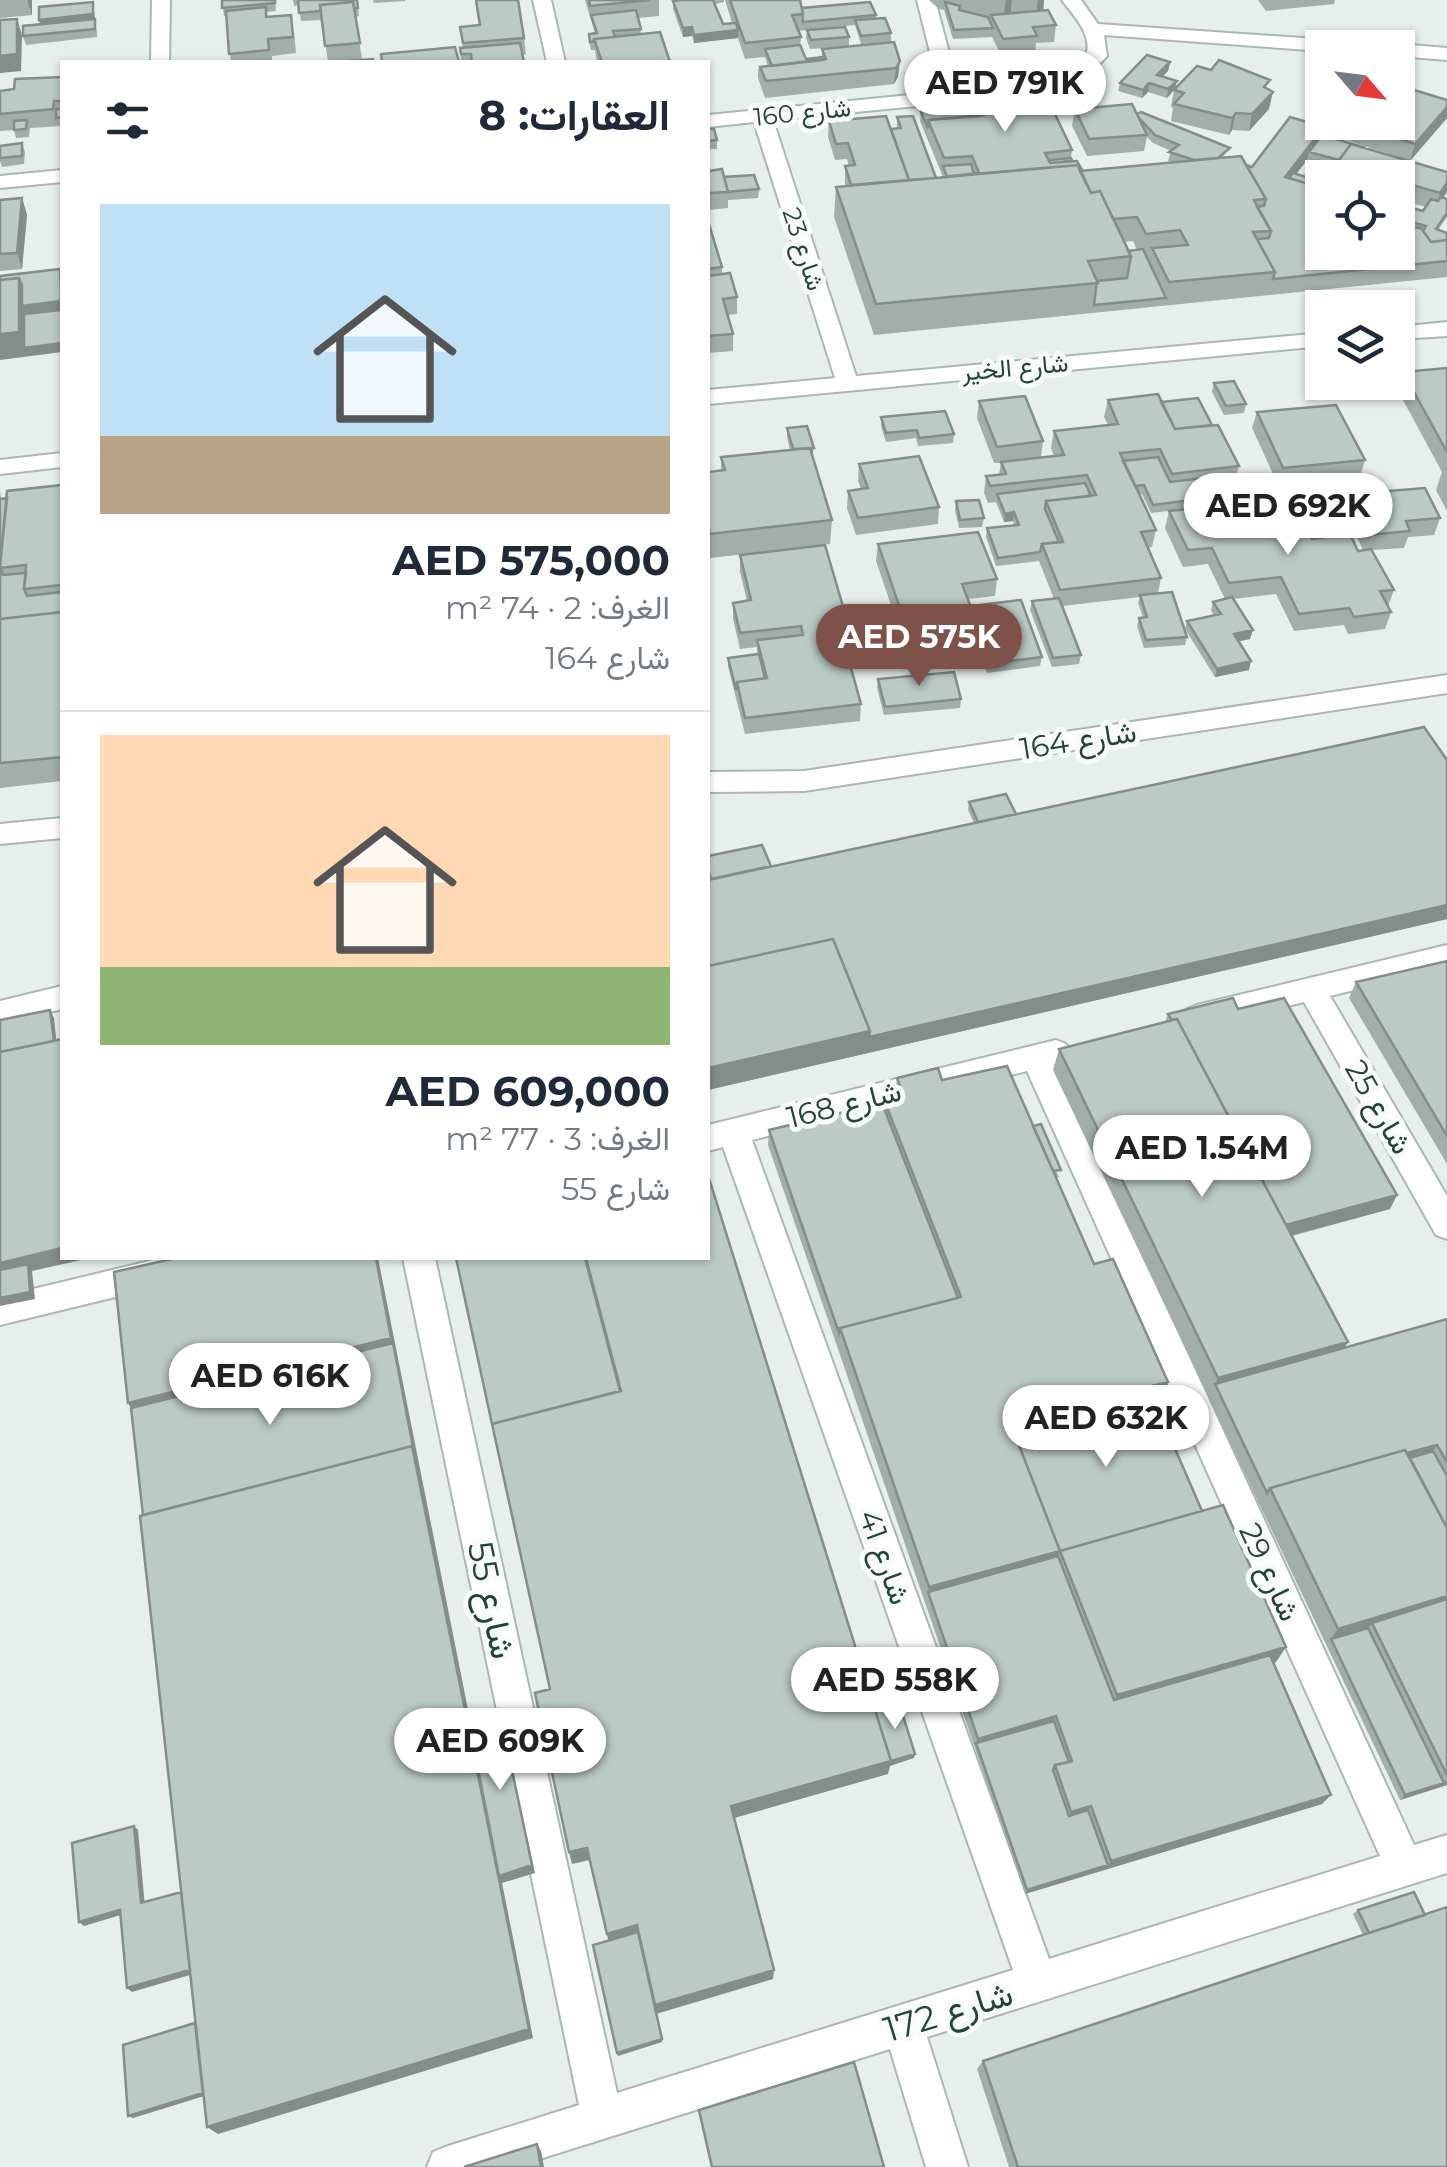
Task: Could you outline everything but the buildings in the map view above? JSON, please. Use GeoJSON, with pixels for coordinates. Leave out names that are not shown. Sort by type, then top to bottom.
{"type":"FeatureCollection","features":[{"type":"Feature","properties":{"kind":"street"},"geometry":{"type":"LineString","coordinates":[[160,60],[161,0]]}},
{"type":"Feature","properties":{"kind":"street"},"geometry":{"type":"LineString","coordinates":[[542,0],[556,60]]}},
{"type":"Feature","properties":{"kind":"street"},"geometry":{"type":"LineString","coordinates":[[926,0],[951,98]]}},
{"type":"Feature","properties":{"kind":"street"},"geometry":{"type":"LineString","coordinates":[[1070,0],[1096,29],[1305,44]]}},
{"type":"Feature","properties":{"kind":"street","name":"شارع 160"},"geometry":{"type":"LineString","coordinates":[[710,121],[1042,88],[1066,80],[1096,58],[1100,43],[1096,29]]}},
{"type":"Feature","properties":{"kind":"street"},"geometry":{"type":"LineString","coordinates":[[1415,51],[1447,54]]}},
{"type":"Feature","properties":{"kind":"street","name":"شارع 23"},"geometry":{"type":"LineString","coordinates":[[762,116],[847,382]]}},
{"type":"Feature","properties":{"kind":"street"},"geometry":{"type":"LineString","coordinates":[[0,182],[60,176]]}},
{"type":"Feature","properties":{"kind":"street"},"geometry":{"type":"LineString","coordinates":[[1415,332],[1447,329]]}},
{"type":"Feature","properties":{"kind":"street","name":"شارع الخير"},"geometry":{"type":"LineString","coordinates":[[710,397],[1305,342]]}},
{"type":"Feature","properties":{"kind":"street"},"geometry":{"type":"LineString","coordinates":[[0,467],[60,460]]}},
{"type":"Feature","properties":{"kind":"street","name":"شارع 164"},"geometry":{"type":"LineString","coordinates":[[710,782],[804,781],[1447,684]]}},
{"type":"Feature","properties":{"kind":"street"},"geometry":{"type":"LineString","coordinates":[[0,834],[60,828]]}},
{"type":"Feature","properties":{"kind":"street"},"geometry":{"type":"LineString","coordinates":[[1164,1026],[1447,956]]}},
{"type":"Feature","properties":{"kind":"street","name":"شارع 25"},"geometry":{"type":"LineString","coordinates":[[1311,989],[1447,1226]]}},
{"type":"Feature","properties":{"kind":"street"},"geometry":{"type":"LineString","coordinates":[[0,1012],[60,998]]}},
{"type":"Feature","properties":{"kind":"street","name":"شارع 168"},"geometry":{"type":"LineString","coordinates":[[720,1135],[1091,1044]]}},
{"type":"Feature","properties":{"kind":"street","name":"شارع 29"},"geometry":{"type":"LineString","coordinates":[[1036,1057],[1405,1868]]}},
{"type":"Feature","properties":{"kind":"street","name":"شارع 41"},"geometry":{"type":"LineString","coordinates":[[720,1135],[1038,1983]]}},
{"type":"Feature","properties":{"kind":"street"},"geometry":{"type":"LineString","coordinates":[[0,1311],[210,1260]]}},
{"type":"Feature","properties":{"kind":"street","name":"شارع 55"},"geometry":{"type":"LineString","coordinates":[[419,1260],[602,2119]]}},
{"type":"Feature","properties":{"kind":"street","name":"شارع 172"},"geometry":{"type":"LineString","coordinates":[[448,2167],[1447,1854]]}},
{"type":"Feature","properties":{"kind":"street"},"geometry":{"type":"LineString","coordinates":[[903,2025],[947,2167]]}}]}
